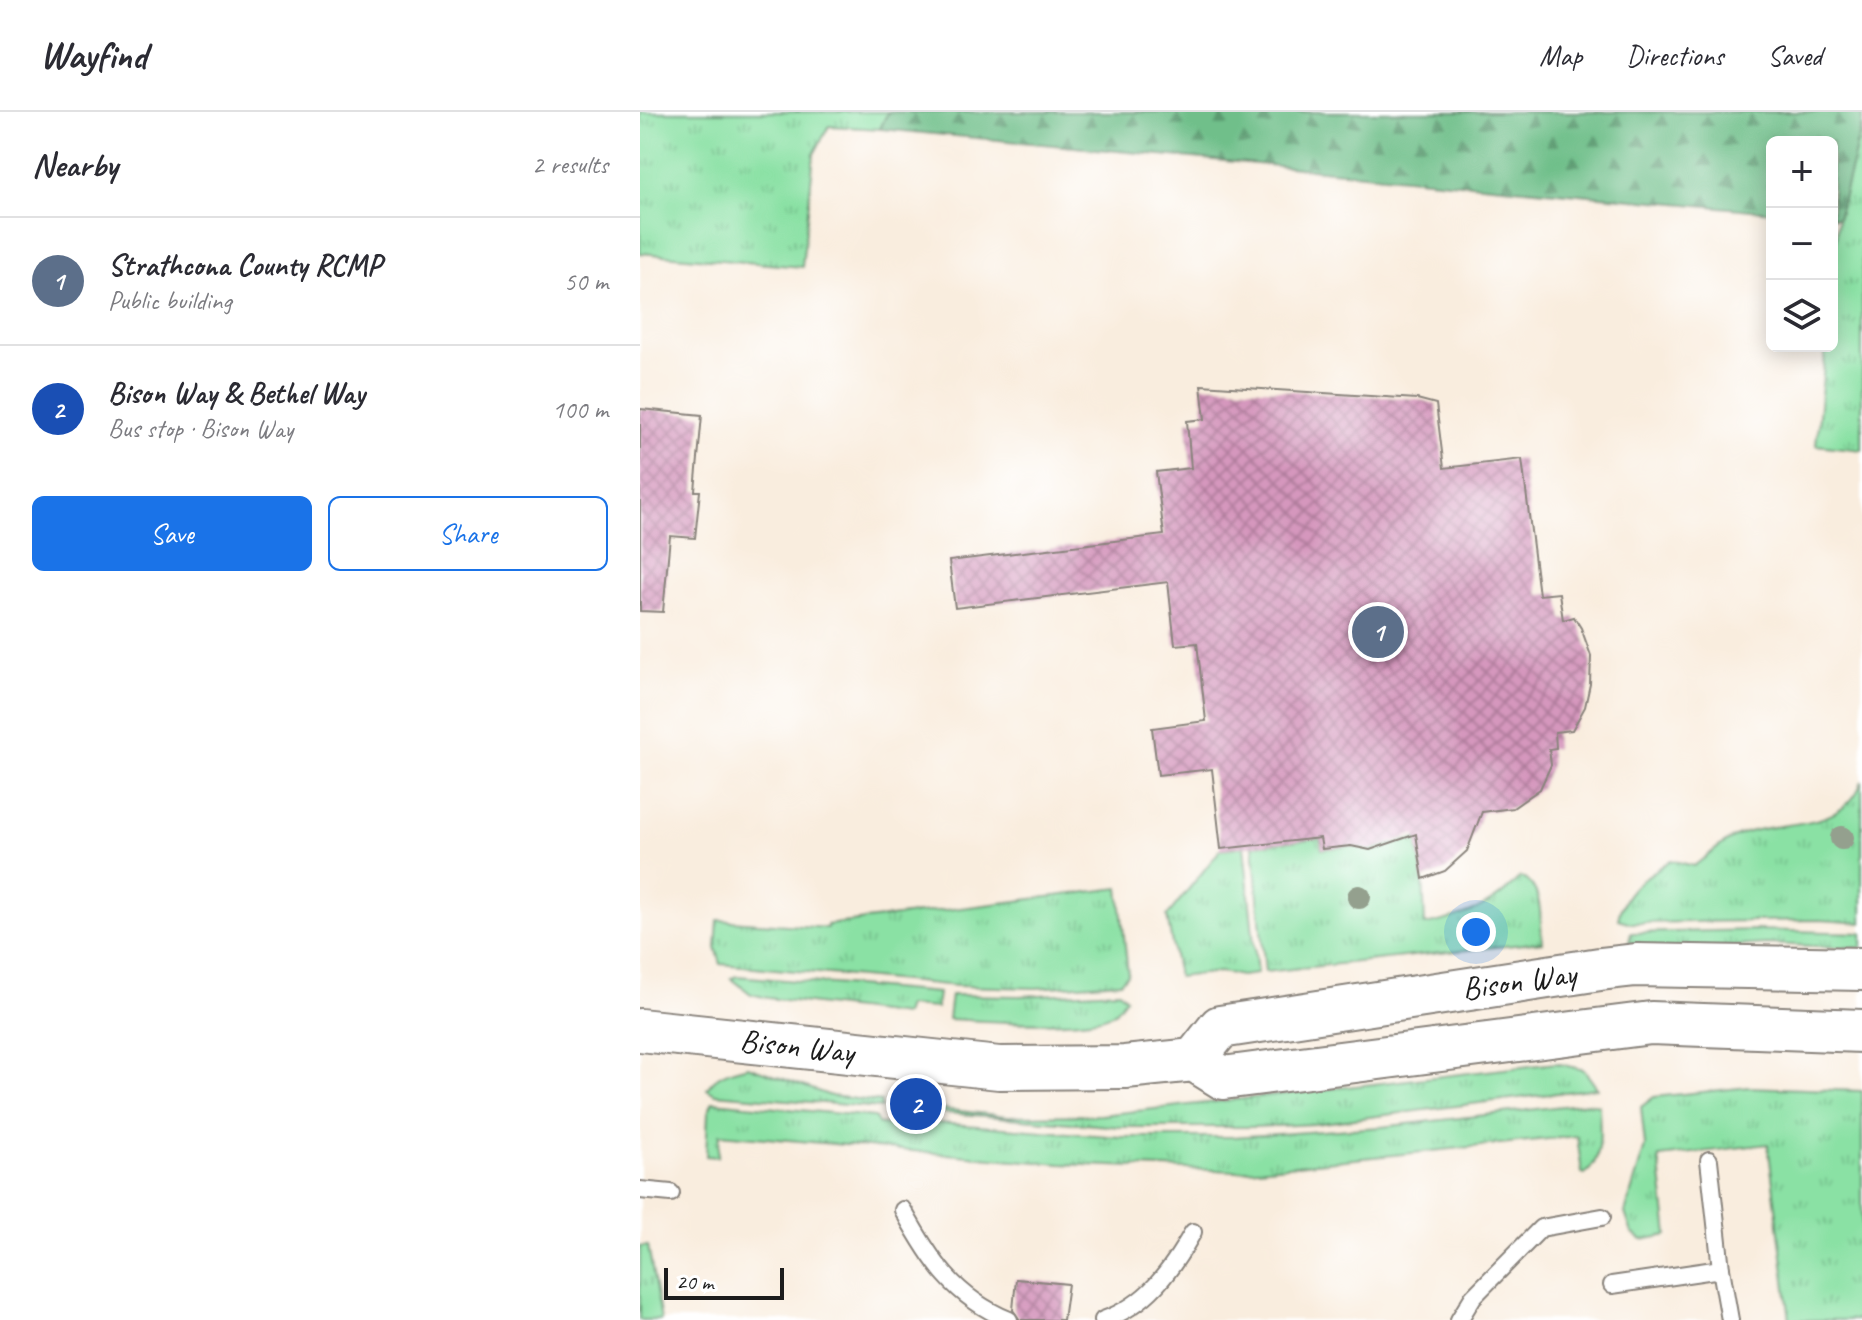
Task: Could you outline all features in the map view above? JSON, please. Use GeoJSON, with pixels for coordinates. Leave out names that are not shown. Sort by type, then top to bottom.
{"type":"FeatureCollection","features":[{"type":"Feature","properties":{"kind":"street","name":"Bison Way"},"geometry":{"type":"LineString","coordinates":[[1194,1060],[1220,1027],[1600,969],[1636,965],[1862,969]]}},
{"type":"Feature","properties":{"kind":"street","name":"Bison Way"},"geometry":{"type":"LineString","coordinates":[[640,1030],[999,1068],[1125,1067],[1194,1060],[1223,1078],[1651,1023],[1862,1031]]}},
{"type":"Feature","properties":{"kind":"lane"},"geometry":{"type":"LineString","coordinates":[[1709,1160],[1730,1320]]}},
{"type":"Feature","properties":{"kind":"lane"},"geometry":{"type":"LineString","coordinates":[[640,1190],[671,1193]]}},
{"type":"Feature","properties":{"kind":"lane"},"geometry":{"type":"LineString","coordinates":[[903,1210],[947,1279],[980,1308],[1009,1320]]}},
{"type":"Feature","properties":{"kind":"lane"},"geometry":{"type":"LineString","coordinates":[[1459,1320],[1473,1297],[1541,1228],[1602,1217]]}},
{"type":"Feature","properties":{"kind":"lane"},"geometry":{"type":"LineString","coordinates":[[1103,1320],[1144,1299],[1173,1267],[1193,1232]]}},
{"type":"Feature","properties":{"kind":"lane"},"geometry":{"type":"LineString","coordinates":[[1612,1285],[1721,1269]]}},
{"type":"Feature","properties":{"kind":"green space"},"geometry":{"type":"Polygon","coordinates":[[[640,112],[888,112],[880,129],[829,126],[814,154],[802,267],[640,253],[640,112]]]}},
{"type":"Feature","properties":{"kind":"green space"},"geometry":{"type":"Polygon","coordinates":[[[888,112],[1862,112],[1862,124],[1838,218],[1838,136],[1766,136],[1766,211],[880,129],[888,112]]]}},
{"type":"Feature","properties":{"kind":"green space"},"geometry":{"type":"Polygon","coordinates":[[[1862,124],[1862,450],[1816,445],[1825,352],[1838,352],[1838,219],[1862,124]]]}},
{"type":"Feature","properties":{"kind":"green space"},"geometry":{"type":"Polygon","coordinates":[[[1862,781],[1862,923],[1820,920],[1631,923],[1618,919],[1631,891],[1671,860],[1694,866],[1742,834],[1827,816],[1842,809],[1862,781]]]}},
{"type":"Feature","properties":{"kind":"green space"},"geometry":{"type":"Polygon","coordinates":[[[1320,838],[1322,849],[1351,846],[1370,850],[1417,838],[1425,925],[1477,910],[1520,877],[1528,881],[1537,895],[1542,942],[1265,972],[1253,845],[1320,838]]]}},
{"type":"Feature","properties":{"kind":"green space"},"geometry":{"type":"Polygon","coordinates":[[[1244,846],[1257,974],[1241,976],[1220,972],[1178,977],[1167,916],[1221,849],[1244,846]]]}},
{"type":"Feature","properties":{"kind":"green space"},"geometry":{"type":"Polygon","coordinates":[[[1119,888],[1128,974],[1120,982],[1036,988],[957,986],[721,964],[716,948],[718,920],[827,928],[827,925],[1119,888]]]}},
{"type":"Feature","properties":{"kind":"green space"},"geometry":{"type":"Polygon","coordinates":[[[1755,930],[1862,933],[1862,948],[1766,944],[1651,952],[1629,942],[1631,933],[1755,930]]]}},
{"type":"Feature","properties":{"kind":"green space"},"geometry":{"type":"Polygon","coordinates":[[[737,976],[938,993],[936,1008],[907,1006],[904,1015],[768,998],[751,994],[731,978],[737,976]]]}},
{"type":"Feature","properties":{"kind":"green space"},"geometry":{"type":"Polygon","coordinates":[[[1119,991],[1126,998],[1115,1012],[1101,1018],[1034,1023],[948,1019],[951,995],[1019,996],[1119,991]]]}},
{"type":"Feature","properties":{"kind":"green space"},"geometry":{"type":"Polygon","coordinates":[[[1556,1063],[1584,1070],[1597,1088],[1315,1124],[1254,1127],[1121,1127],[922,1111],[921,1107],[1007,1116],[1101,1115],[1556,1063]]]}},
{"type":"Feature","properties":{"kind":"green space"},"geometry":{"type":"Polygon","coordinates":[[[748,1066],[831,1096],[881,1102],[881,1108],[715,1094],[707,1089],[719,1076],[748,1066]]]}},
{"type":"Feature","properties":{"kind":"green space"},"geometry":{"type":"Polygon","coordinates":[[[1749,1087],[1862,1091],[1862,1320],[1790,1320],[1768,1144],[1659,1157],[1668,1235],[1642,1240],[1632,1233],[1625,1213],[1645,1146],[1641,1107],[1654,1097],[1749,1087]]]}},
{"type":"Feature","properties":{"kind":"green space"},"geometry":{"type":"Polygon","coordinates":[[[713,1102],[874,1117],[879,1124],[920,1128],[926,1122],[1121,1137],[1232,1137],[1381,1127],[1588,1103],[1599,1105],[1600,1142],[1596,1160],[1585,1174],[1582,1173],[1577,1136],[1238,1171],[1060,1164],[720,1134],[718,1157],[706,1156],[708,1112],[713,1102]]]}},
{"type":"Feature","properties":{"kind":"green space"},"geometry":{"type":"Polygon","coordinates":[[[640,1246],[648,1246],[661,1320],[640,1320],[640,1246]]]}},
{"type":"Feature","properties":{"kind":"building"},"geometry":{"type":"Polygon","coordinates":[[[1201,385],[1417,399],[1436,404],[1444,468],[1522,459],[1539,595],[1559,593],[1563,620],[1574,617],[1581,628],[1591,656],[1590,684],[1585,707],[1572,730],[1555,732],[1556,748],[1549,749],[1551,765],[1540,789],[1513,808],[1482,812],[1467,851],[1445,871],[1423,879],[1416,834],[1370,850],[1351,846],[1322,849],[1320,838],[1221,849],[1212,769],[1158,775],[1152,728],[1206,721],[1197,643],[1175,645],[1168,582],[955,608],[949,561],[1164,535],[1156,472],[1191,468],[1187,421],[1205,419],[1201,385]]]}},
{"type":"Feature","properties":{"kind":"building"},"geometry":{"type":"Polygon","coordinates":[[[640,409],[702,415],[695,491],[700,491],[695,538],[670,536],[663,612],[640,611],[640,409]]]}},
{"type":"Feature","properties":{"kind":"building"},"geometry":{"type":"Polygon","coordinates":[[[1016,1279],[1068,1284],[1063,1320],[1020,1320],[1013,1310],[1016,1279]]]}},
{"type":"Feature","properties":{"kind":"place","name":"Strathcona County RCMP"},"geometry":{"type":"Point","coordinates":[1378,632]}},
{"type":"Feature","properties":{"kind":"place","name":"Bison Way & Bethel Way"},"geometry":{"type":"Point","coordinates":[916,1104]}}]}
